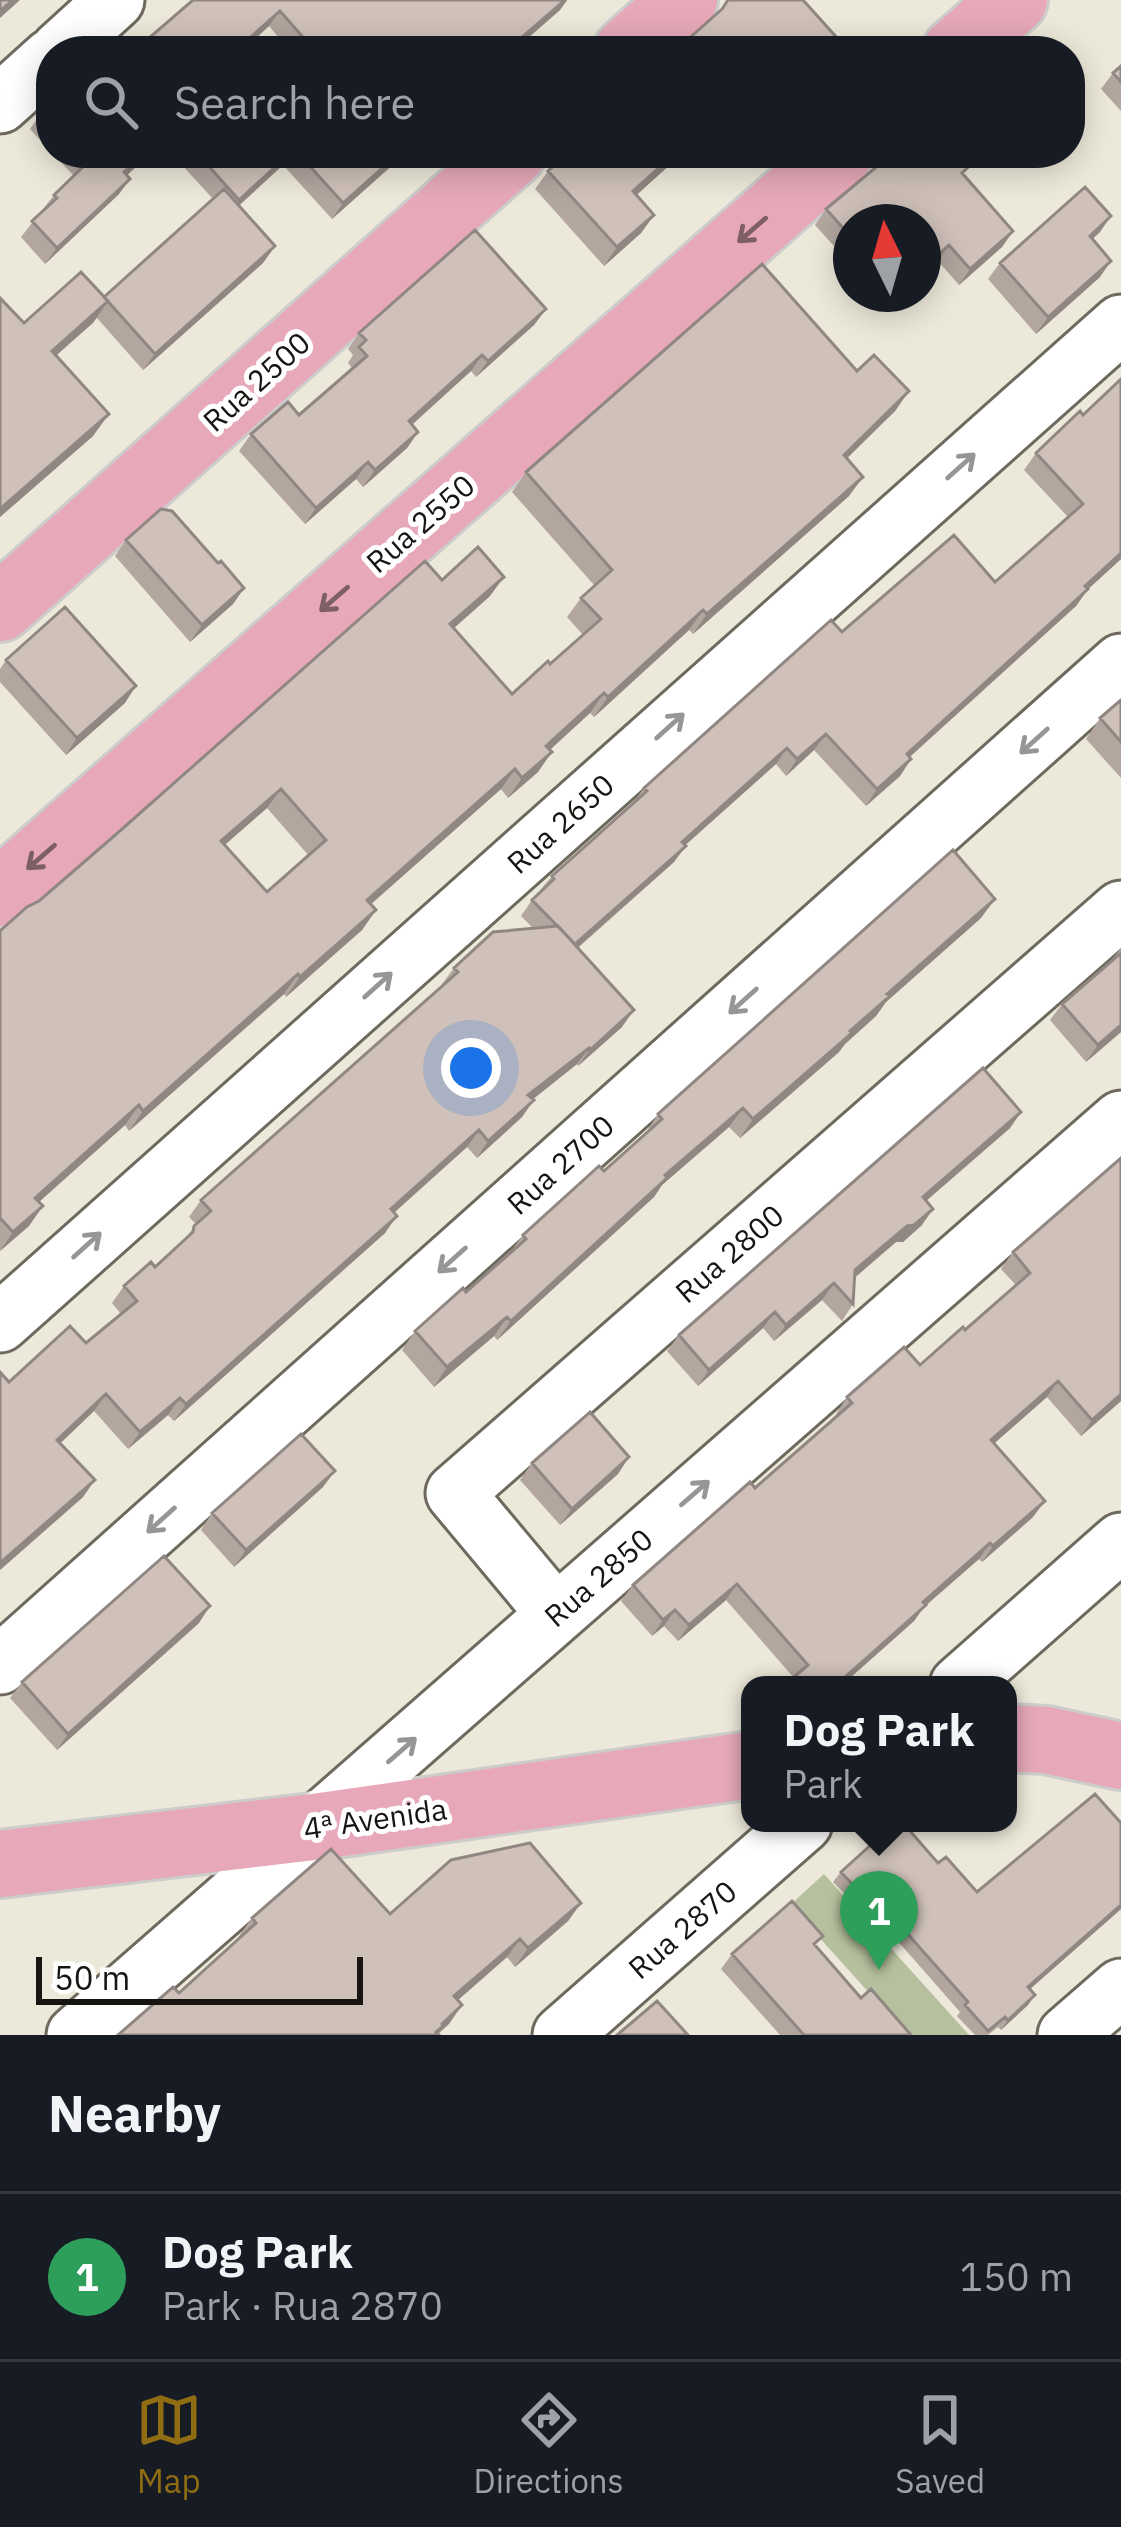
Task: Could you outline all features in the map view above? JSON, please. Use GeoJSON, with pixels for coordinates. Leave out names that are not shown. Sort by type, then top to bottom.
{"type":"FeatureCollection","features":[{"type":"Feature","properties":{"kind":"main road"},"geometry":{"type":"LineString","coordinates":[[644,36],[684,0]]}},
{"type":"Feature","properties":{"kind":"main road"},"geometry":{"type":"LineString","coordinates":[[973,36],[1014,0]]}},
{"type":"Feature","properties":{"kind":"main road","name":"Rua 2500"},"geometry":{"type":"LineString","coordinates":[[0,608],[495,168]]}},
{"type":"Feature","properties":{"kind":"main road","name":"Rua 2550"},"geometry":{"type":"LineString","coordinates":[[0,893],[823,168]]}},
{"type":"Feature","properties":{"kind":"main road"},"geometry":{"type":"LineString","coordinates":[[1017,1738],[1121,1756]]}},
{"type":"Feature","properties":{"kind":"main road","name":"4ª Avenida"},"geometry":{"type":"LineString","coordinates":[[0,1864],[314,1827],[741,1767]]}},
{"type":"Feature","properties":{"kind":"street"},"geometry":{"type":"LineString","coordinates":[[75,36],[115,0]]}},
{"type":"Feature","properties":{"kind":"street"},"geometry":{"type":"LineString","coordinates":[[0,104],[36,72]]}},
{"type":"Feature","properties":{"kind":"street","name":"Rua 2650"},"geometry":{"type":"LineString","coordinates":[[0,1323],[1121,323]]}},
{"type":"Feature","properties":{"kind":"street","name":"Rua 2700"},"geometry":{"type":"LineString","coordinates":[[0,1665],[1121,663]]}},
{"type":"Feature","properties":{"kind":"street","name":"Rua 2800"},"geometry":{"type":"LineString","coordinates":[[556,1614],[455,1493],[1121,910]]}},
{"type":"Feature","properties":{"kind":"street","name":"Rua 2850"},"geometry":{"type":"LineString","coordinates":[[76,2035],[1121,1120]]}},
{"type":"Feature","properties":{"kind":"street"},"geometry":{"type":"LineString","coordinates":[[969,1676],[1121,1542]]}},
{"type":"Feature","properties":{"kind":"street","name":"Rua 2870"},"geometry":{"type":"LineString","coordinates":[[562,2035],[793,1832]]}},
{"type":"Feature","properties":{"kind":"street"},"geometry":{"type":"LineString","coordinates":[[1067,2035],[1121,1988]]}},
{"type":"Feature","properties":{"kind":"green space"},"geometry":{"type":"Polygon","coordinates":[[[824,1874],[969,2035],[907,2035],[790,1905],[824,1874]]]}},
{"type":"Feature","properties":{"kind":"building"},"geometry":{"type":"Polygon","coordinates":[[[193,0],[565,0],[523,36],[302,36],[280,11],[252,36],[151,36],[193,0]]]}},
{"type":"Feature","properties":{"kind":"building"},"geometry":{"type":"Polygon","coordinates":[[[728,0],[803,0],[835,36],[692,36],[728,0]]]}},
{"type":"Feature","properties":{"kind":"building"},"geometry":{"type":"Polygon","coordinates":[[[82,168],[128,168],[124,172],[130,179],[57,248],[32,221],[57,198],[54,195],[82,168]]]}},
{"type":"Feature","properties":{"kind":"building"},"geometry":{"type":"Polygon","coordinates":[[[210,168],[274,168],[239,200],[210,168]]]}},
{"type":"Feature","properties":{"kind":"building"},"geometry":{"type":"Polygon","coordinates":[[[312,168],[382,168],[343,203],[312,168]]]}},
{"type":"Feature","properties":{"kind":"building"},"geometry":{"type":"Polygon","coordinates":[[[658,168],[633,191],[654,215],[617,247],[548,171],[658,168]]]}},
{"type":"Feature","properties":{"kind":"building"},"geometry":{"type":"Polygon","coordinates":[[[875,168],[967,168],[962,173],[1013,231],[970,269],[949,245],[941,252],[941,204],[833,204],[833,217],[826,209],[875,168]]]}},
{"type":"Feature","properties":{"kind":"building"},"geometry":{"type":"Polygon","coordinates":[[[1085,187],[1111,216],[1090,236],[1111,261],[1048,317],[1000,263],[1085,187]]]}},
{"type":"Feature","properties":{"kind":"building"},"geometry":{"type":"Polygon","coordinates":[[[224,189],[275,246],[155,354],[104,297],[224,189]]]}},
{"type":"Feature","properties":{"kind":"building"},"geometry":{"type":"Polygon","coordinates":[[[475,230],[546,309],[488,361],[482,355],[409,421],[418,432],[375,470],[368,462],[316,508],[251,434],[288,402],[299,415],[367,356],[359,347],[366,340],[359,333],[475,230]]]}},
{"type":"Feature","properties":{"kind":"building"},"geometry":{"type":"Polygon","coordinates":[[[762,264],[857,371],[874,355],[909,391],[844,455],[863,477],[707,614],[703,610],[608,697],[604,693],[546,746],[552,752],[522,778],[515,769],[367,900],[376,910],[143,1111],[139,1105],[35,1198],[43,1206],[13,1232],[0,1218],[0,931],[425,561],[442,580],[478,547],[504,577],[450,624],[512,694],[548,661],[550,664],[601,619],[581,598],[612,570],[526,472],[762,264]],[[281,789],[221,841],[267,892],[326,840],[281,789]]]}},
{"type":"Feature","properties":{"kind":"building"},"geometry":{"type":"Polygon","coordinates":[[[81,272],[108,301],[52,351],[109,414],[0,509],[0,298],[24,323],[81,272]]]}},
{"type":"Feature","properties":{"kind":"building"},"geometry":{"type":"Polygon","coordinates":[[[1121,379],[1121,553],[1085,586],[1088,589],[907,754],[911,759],[877,789],[826,734],[797,759],[787,748],[575,944],[532,900],[552,876],[647,791],[644,788],[831,620],[842,632],[954,535],[995,582],[1083,504],[1036,453],[1121,379]]]}},
{"type":"Feature","properties":{"kind":"building"},"geometry":{"type":"Polygon","coordinates":[[[161,509],[172,511],[244,588],[202,625],[126,540],[161,509]]]}},
{"type":"Feature","properties":{"kind":"building"},"geometry":{"type":"Polygon","coordinates":[[[65,607],[136,686],[77,738],[6,660],[65,607]]]}},
{"type":"Feature","properties":{"kind":"building"},"geometry":{"type":"Polygon","coordinates":[[[1121,700],[1121,742],[1100,718],[1121,700]]]}},
{"type":"Feature","properties":{"kind":"building"},"geometry":{"type":"Polygon","coordinates":[[[953,850],[995,899],[753,1119],[743,1108],[511,1321],[507,1317],[447,1367],[415,1331],[526,1239],[523,1235],[599,1166],[604,1171],[662,1119],[658,1114],[953,850]]]}},
{"type":"Feature","properties":{"kind":"building"},"geometry":{"type":"Polygon","coordinates":[[[558,926],[634,1010],[590,1050],[528,1095],[534,1100],[488,1141],[479,1130],[391,1209],[397,1216],[186,1404],[180,1398],[140,1432],[106,1394],[57,1440],[95,1480],[0,1563],[0,1372],[9,1382],[70,1326],[86,1343],[137,1301],[124,1286],[151,1262],[155,1267],[193,1232],[211,1211],[201,1200],[458,972],[454,968],[493,932],[558,926]]]}},
{"type":"Feature","properties":{"kind":"building"},"geometry":{"type":"Polygon","coordinates":[[[1121,953],[1121,1025],[1098,1045],[1062,1004],[1121,953]]]}},
{"type":"Feature","properties":{"kind":"building"},"geometry":{"type":"Polygon","coordinates":[[[983,1068],[1021,1112],[923,1197],[933,1209],[855,1270],[853,1304],[834,1283],[786,1325],[775,1312],[709,1370],[679,1335],[983,1068]]]}},
{"type":"Feature","properties":{"kind":"building"},"geometry":{"type":"Polygon","coordinates":[[[1121,1158],[1121,1394],[1092,1420],[1058,1381],[991,1440],[1045,1501],[993,1546],[990,1543],[846,1676],[795,1676],[808,1665],[737,1584],[689,1625],[675,1610],[663,1620],[633,1585],[750,1482],[755,1488],[852,1403],[847,1397],[904,1347],[920,1365],[963,1327],[965,1330],[1030,1273],[1013,1252],[1121,1158]]]}},
{"type":"Feature","properties":{"kind":"building"},"geometry":{"type":"Polygon","coordinates":[[[590,1412],[629,1457],[572,1509],[532,1463],[590,1412]]]}},
{"type":"Feature","properties":{"kind":"building"},"geometry":{"type":"Polygon","coordinates":[[[301,1434],[335,1471],[246,1550],[212,1513],[301,1434]]]}},
{"type":"Feature","properties":{"kind":"building"},"geometry":{"type":"Polygon","coordinates":[[[164,1556],[210,1606],[68,1734],[22,1682],[164,1556]]]}},
{"type":"Feature","properties":{"kind":"building"},"geometry":{"type":"Polygon","coordinates":[[[1095,1794],[1121,1823],[1121,1905],[1028,1987],[1035,1995],[988,2031],[874,1896],[868,1901],[841,1872],[885,1832],[911,1832],[938,1863],[946,1857],[977,1892],[1095,1794]]]}},
{"type":"Feature","properties":{"kind":"building"},"geometry":{"type":"Polygon","coordinates":[[[530,1843],[581,1903],[528,1948],[520,1939],[454,1996],[462,2005],[442,2024],[436,2032],[439,2035],[118,2035],[173,1987],[179,1993],[256,1923],[252,1918],[331,1849],[390,1914],[451,1860],[530,1843]]]}},
{"type":"Feature","properties":{"kind":"building"},"geometry":{"type":"Polygon","coordinates":[[[792,1901],[823,1936],[814,1944],[861,1998],[871,1989],[911,2035],[804,2035],[732,1954],[792,1901]]]}},
{"type":"Feature","properties":{"kind":"building"},"geometry":{"type":"Polygon","coordinates":[[[657,2001],[688,2035],[617,2035],[657,2001]]]}},
{"type":"Feature","properties":{"kind":"place","name":"Dog Park"},"geometry":{"type":"Point","coordinates":[879,1970]}}]}
